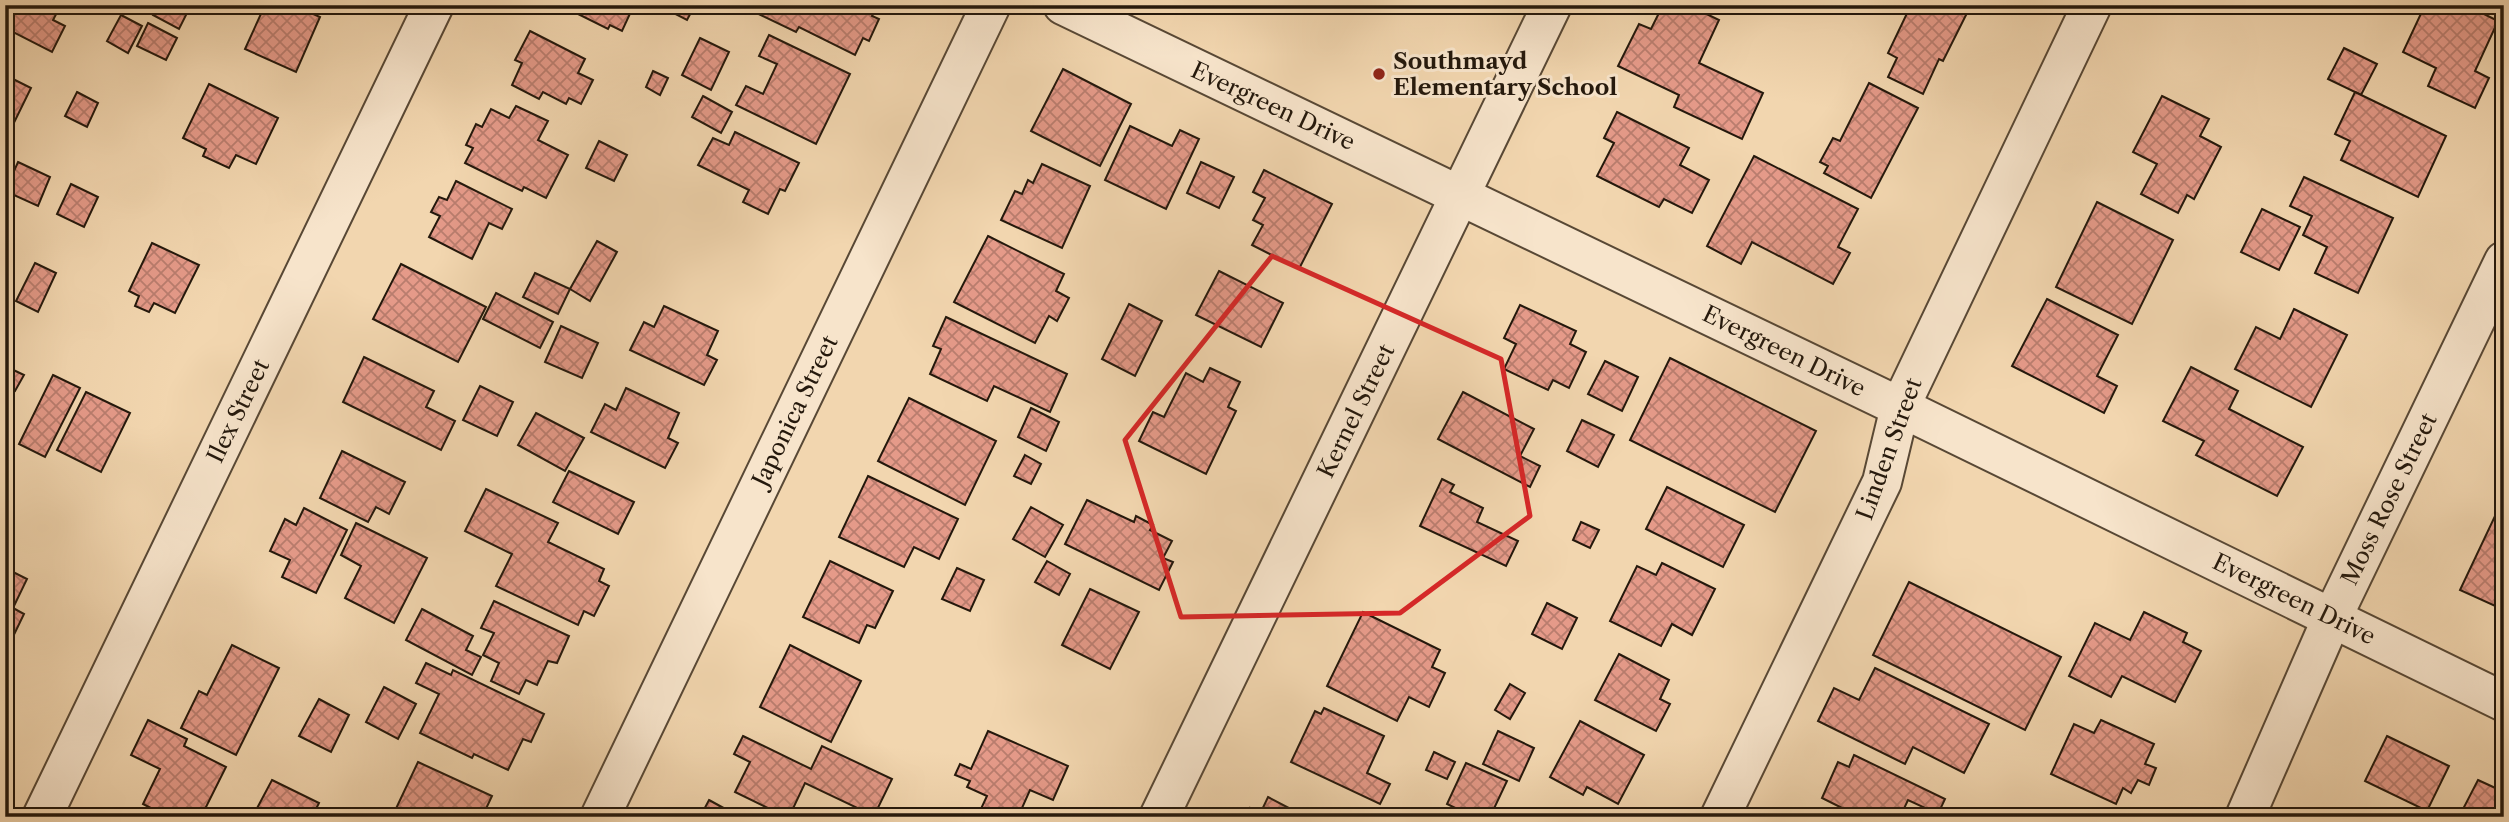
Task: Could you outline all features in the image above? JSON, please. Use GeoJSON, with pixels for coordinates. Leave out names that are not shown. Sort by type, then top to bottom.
{"type":"FeatureCollection","features":[{"type":"Feature","properties":{"kind":"street","name":"Ilex Street"},"geometry":{"type":"LineString","coordinates":[[43,817],[434,5]]}},
{"type":"Feature","properties":{"kind":"street","name":"Japonica Street"},"geometry":{"type":"LineString","coordinates":[[600,817],[990,5]]}},
{"type":"Feature","properties":{"kind":"street","name":"Kernel Street"},"geometry":{"type":"LineString","coordinates":[[1159,817],[1552,5]]}},
{"type":"Feature","properties":{"kind":"street","name":"Linden Street"},"geometry":{"type":"LineString","coordinates":[[1720,817],[1882,482],[1900,407],[2092,5]]}},
{"type":"Feature","properties":{"kind":"street","name":"Evergreen Drive"},"geometry":{"type":"LineString","coordinates":[[1084,10],[2504,702]]}},
{"type":"Feature","properties":{"kind":"street","name":"Moss Rose Street"},"geometry":{"type":"LineString","coordinates":[[2245,817],[2332,618],[2504,261]]}},
{"type":"Feature","properties":{"kind":"highlighted area"},"geometry":{"type":"Polygon","coordinates":[[[1272,256],[1501,359],[1530,516],[1400,613],[1181,617],[1125,440],[1272,256]]]}},
{"type":"Feature","properties":{"kind":"building"},"geometry":{"type":"Polygon","coordinates":[[[5,5],[61,5],[53,20],[65,26],[52,52],[5,28],[5,5]]]}},
{"type":"Feature","properties":{"kind":"building"},"geometry":{"type":"Polygon","coordinates":[[[158,5],[191,5],[179,29],[153,15],[158,5]]]}},
{"type":"Feature","properties":{"kind":"building"},"geometry":{"type":"Polygon","coordinates":[[[265,5],[293,5],[320,17],[296,72],[245,49],[265,5]]]}},
{"type":"Feature","properties":{"kind":"building"},"geometry":{"type":"Polygon","coordinates":[[[560,5],[634,5],[622,31],[610,25],[608,29],[560,5]]]}},
{"type":"Feature","properties":{"kind":"building"},"geometry":{"type":"Polygon","coordinates":[[[658,5],[695,5],[687,20],[658,5]]]}},
{"type":"Feature","properties":{"kind":"building"},"geometry":{"type":"Polygon","coordinates":[[[740,5],[877,5],[872,16],[879,19],[869,41],[863,38],[855,55],[799,27],[796,32],[740,5]]]}},
{"type":"Feature","properties":{"kind":"building"},"geometry":{"type":"Polygon","coordinates":[[[1663,5],[1672,10],[1674,5],[1688,5],[1719,20],[1699,63],[1763,93],[1742,139],[1674,107],[1679,95],[1618,66],[1639,24],[1651,29],[1663,5]]]}},
{"type":"Feature","properties":{"kind":"building"},"geometry":{"type":"Polygon","coordinates":[[[1911,5],[1971,5],[1943,61],[1939,59],[1923,94],[1888,77],[1897,58],[1888,53],[1911,5]]]}},
{"type":"Feature","properties":{"kind":"building"},"geometry":{"type":"Polygon","coordinates":[[[2425,5],[2466,5],[2498,21],[2475,71],[2489,78],[2475,108],[2428,86],[2436,68],[2403,52],[2425,5]]]}},
{"type":"Feature","properties":{"kind":"building"},"geometry":{"type":"Polygon","coordinates":[[[121,15],[142,26],[128,53],[107,41],[121,15]]]}},
{"type":"Feature","properties":{"kind":"building"},"geometry":{"type":"Polygon","coordinates":[[[148,23],[177,38],[166,60],[137,46],[148,23]]]}},
{"type":"Feature","properties":{"kind":"building"},"geometry":{"type":"Polygon","coordinates":[[[530,31],[585,59],[578,73],[593,80],[581,104],[569,98],[566,104],[543,92],[539,99],[512,85],[522,63],[515,60],[530,31]]]}},
{"type":"Feature","properties":{"kind":"building"},"geometry":{"type":"Polygon","coordinates":[[[769,35],[850,74],[816,144],[736,105],[746,86],[763,94],[777,64],[759,56],[769,35]]]}},
{"type":"Feature","properties":{"kind":"building"},"geometry":{"type":"Polygon","coordinates":[[[700,38],[729,52],[711,90],[682,75],[700,38]]]}},
{"type":"Feature","properties":{"kind":"building"},"geometry":{"type":"Polygon","coordinates":[[[2344,48],[2377,64],[2361,95],[2328,79],[2344,48]]]}},
{"type":"Feature","properties":{"kind":"building"},"geometry":{"type":"Polygon","coordinates":[[[1063,69],[1131,104],[1100,166],[1031,131],[1063,69]]]}},
{"type":"Feature","properties":{"kind":"building"},"geometry":{"type":"Polygon","coordinates":[[[653,71],[668,78],[660,95],[646,87],[653,71]]]}},
{"type":"Feature","properties":{"kind":"building"},"geometry":{"type":"Polygon","coordinates":[[[5,75],[31,88],[5,141],[5,75]]]}},
{"type":"Feature","properties":{"kind":"building"},"geometry":{"type":"Polygon","coordinates":[[[1869,83],[1918,108],[1871,198],[1824,173],[1828,166],[1820,162],[1833,138],[1840,141],[1869,83]]]}},
{"type":"Feature","properties":{"kind":"building"},"geometry":{"type":"Polygon","coordinates":[[[209,84],[278,118],[256,164],[236,155],[229,168],[203,156],[206,149],[183,138],[209,84]]]}},
{"type":"Feature","properties":{"kind":"building"},"geometry":{"type":"Polygon","coordinates":[[[77,92],[98,103],[87,127],[65,116],[77,92]]]}},
{"type":"Feature","properties":{"kind":"building"},"geometry":{"type":"Polygon","coordinates":[[[2355,92],[2446,136],[2418,197],[2341,160],[2350,141],[2335,134],[2355,92]]]}},
{"type":"Feature","properties":{"kind":"building"},"geometry":{"type":"Polygon","coordinates":[[[703,96],[732,112],[721,133],[692,117],[703,96]]]}},
{"type":"Feature","properties":{"kind":"building"},"geometry":{"type":"Polygon","coordinates":[[[2162,96],[2209,119],[2200,136],[2221,147],[2194,199],[2187,195],[2178,213],[2141,194],[2157,164],[2133,152],[2162,96]]]}},
{"type":"Feature","properties":{"kind":"building"},"geometry":{"type":"Polygon","coordinates":[[[516,106],[548,121],[538,140],[568,155],[546,198],[524,187],[522,191],[465,163],[473,148],[466,145],[476,124],[482,127],[491,109],[509,118],[516,106]]]}},
{"type":"Feature","properties":{"kind":"building"},"geometry":{"type":"Polygon","coordinates":[[[1617,112],[1689,148],[1680,165],[1709,180],[1692,213],[1664,199],[1659,207],[1597,176],[1614,143],[1604,138],[1617,112]]]}},
{"type":"Feature","properties":{"kind":"building"},"geometry":{"type":"Polygon","coordinates":[[[1130,126],[1172,146],[1180,130],[1199,139],[1166,209],[1105,180],[1130,126]]]}},
{"type":"Feature","properties":{"kind":"building"},"geometry":{"type":"Polygon","coordinates":[[[735,132],[799,163],[785,191],[780,189],[768,214],[743,202],[749,190],[698,165],[713,138],[729,145],[735,132]]]}},
{"type":"Feature","properties":{"kind":"building"},"geometry":{"type":"Polygon","coordinates":[[[599,141],[627,155],[614,181],[586,168],[599,141]]]}},
{"type":"Feature","properties":{"kind":"building"},"geometry":{"type":"Polygon","coordinates":[[[1754,156],[1858,209],[1838,247],[1850,253],[1833,284],[1752,242],[1741,264],[1707,246],[1754,156]]]}},
{"type":"Feature","properties":{"kind":"building"},"geometry":{"type":"Polygon","coordinates":[[[18,162],[50,177],[38,206],[5,191],[18,162]]]}},
{"type":"Feature","properties":{"kind":"building"},"geometry":{"type":"Polygon","coordinates":[[[1201,162],[1234,177],[1219,208],[1187,193],[1201,162]]]}},
{"type":"Feature","properties":{"kind":"building"},"geometry":{"type":"Polygon","coordinates":[[[1042,164],[1090,186],[1062,248],[1001,220],[1015,191],[1022,194],[1028,180],[1033,183],[1042,164]]]}},
{"type":"Feature","properties":{"kind":"building"},"geometry":{"type":"Polygon","coordinates":[[[1264,170],[1332,204],[1299,269],[1252,245],[1263,225],[1253,220],[1265,198],[1253,192],[1264,170]]]}},
{"type":"Feature","properties":{"kind":"building"},"geometry":{"type":"Polygon","coordinates":[[[2304,177],[2393,218],[2358,293],[2315,273],[2327,247],[2303,235],[2312,216],[2290,206],[2304,177]]]}},
{"type":"Feature","properties":{"kind":"building"},"geometry":{"type":"Polygon","coordinates":[[[456,181],[512,209],[502,229],[489,223],[472,259],[429,237],[440,216],[431,212],[439,197],[447,200],[456,181]]]}},
{"type":"Feature","properties":{"kind":"building"},"geometry":{"type":"Polygon","coordinates":[[[71,184],[98,197],[84,227],[57,214],[71,184]]]}},
{"type":"Feature","properties":{"kind":"building"},"geometry":{"type":"Polygon","coordinates":[[[2097,202],[2173,240],[2132,324],[2056,287],[2097,202]]]}},
{"type":"Feature","properties":{"kind":"building"},"geometry":{"type":"Polygon","coordinates":[[[2262,209],[2300,227],[2279,270],[2241,252],[2262,209]]]}},
{"type":"Feature","properties":{"kind":"building"},"geometry":{"type":"Polygon","coordinates":[[[988,236],[1064,274],[1056,291],[1069,298],[1057,321],[1049,316],[1035,343],[954,302],[988,236]]]}},
{"type":"Feature","properties":{"kind":"building"},"geometry":{"type":"Polygon","coordinates":[[[597,241],[617,252],[590,301],[570,289],[597,241]]]}},
{"type":"Feature","properties":{"kind":"building"},"geometry":{"type":"Polygon","coordinates":[[[152,243],[199,265],[175,313],[154,303],[149,312],[135,306],[139,296],[129,291],[152,243]]]}},
{"type":"Feature","properties":{"kind":"building"},"geometry":{"type":"Polygon","coordinates":[[[35,263],[56,273],[38,312],[16,301],[35,263]]]}},
{"type":"Feature","properties":{"kind":"building"},"geometry":{"type":"Polygon","coordinates":[[[401,264],[486,307],[458,362],[373,319],[401,264]]]}},
{"type":"Feature","properties":{"kind":"building"},"geometry":{"type":"Polygon","coordinates":[[[1219,271],[1283,303],[1261,347],[1196,315],[1219,271]]]}},
{"type":"Feature","properties":{"kind":"building"},"geometry":{"type":"Polygon","coordinates":[[[535,273],[570,289],[558,314],[523,297],[535,273]]]}},
{"type":"Feature","properties":{"kind":"building"},"geometry":{"type":"Polygon","coordinates":[[[496,293],[553,322],[540,348],[483,319],[496,293]]]}},
{"type":"Feature","properties":{"kind":"building"},"geometry":{"type":"Polygon","coordinates":[[[2047,299],[2118,335],[2097,376],[2117,386],[2104,413],[2012,366],[2047,299]]]}},
{"type":"Feature","properties":{"kind":"building"},"geometry":{"type":"Polygon","coordinates":[[[1129,304],[1162,321],[1135,376],[1102,359],[1129,304]]]}},
{"type":"Feature","properties":{"kind":"building"},"geometry":{"type":"Polygon","coordinates":[[[1520,305],[1576,331],[1570,344],[1586,352],[1569,388],[1553,380],[1548,390],[1504,369],[1516,344],[1504,338],[1520,305]]]}},
{"type":"Feature","properties":{"kind":"building"},"geometry":{"type":"Polygon","coordinates":[[[664,306],[718,331],[707,355],[717,360],[704,385],[630,350],[644,322],[654,327],[664,306]]]}},
{"type":"Feature","properties":{"kind":"building"},"geometry":{"type":"Polygon","coordinates":[[[2294,309],[2347,335],[2311,407],[2235,369],[2256,327],[2280,339],[2294,309]]]}},
{"type":"Feature","properties":{"kind":"building"},"geometry":{"type":"Polygon","coordinates":[[[946,317],[1067,374],[1050,412],[994,386],[987,401],[930,374],[941,349],[933,346],[946,317]]]}},
{"type":"Feature","properties":{"kind":"building"},"geometry":{"type":"Polygon","coordinates":[[[561,326],[598,343],[582,378],[545,362],[561,326]]]}},
{"type":"Feature","properties":{"kind":"building"},"geometry":{"type":"Polygon","coordinates":[[[364,357],[434,391],[426,407],[455,421],[441,450],[343,402],[364,357]]]}},
{"type":"Feature","properties":{"kind":"building"},"geometry":{"type":"Polygon","coordinates":[[[1670,358],[1816,431],[1775,512],[1630,440],[1670,358]]]}},
{"type":"Feature","properties":{"kind":"building"},"geometry":{"type":"Polygon","coordinates":[[[1605,361],[1638,377],[1622,411],[1588,394],[1605,361]]]}},
{"type":"Feature","properties":{"kind":"building"},"geometry":{"type":"Polygon","coordinates":[[[5,366],[24,375],[15,391],[5,386],[5,366]]]}},
{"type":"Feature","properties":{"kind":"building"},"geometry":{"type":"Polygon","coordinates":[[[2191,367],[2238,391],[2229,409],[2303,447],[2277,496],[2196,455],[2204,441],[2163,421],[2191,367]]]}},
{"type":"Feature","properties":{"kind":"building"},"geometry":{"type":"Polygon","coordinates":[[[1210,368],[1240,382],[1228,407],[1236,411],[1206,474],[1139,441],[1153,412],[1164,417],[1186,373],[1203,382],[1210,368]]]}},
{"type":"Feature","properties":{"kind":"building"},"geometry":{"type":"Polygon","coordinates":[[[53,375],[80,388],[45,457],[19,444],[53,375]]]}},
{"type":"Feature","properties":{"kind":"building"},"geometry":{"type":"Polygon","coordinates":[[[480,386],[513,402],[497,436],[463,420],[480,386]]]}},
{"type":"Feature","properties":{"kind":"building"},"geometry":{"type":"Polygon","coordinates":[[[626,388],[679,413],[668,438],[678,443],[665,468],[591,432],[605,404],[616,410],[626,388]]]}},
{"type":"Feature","properties":{"kind":"building"},"geometry":{"type":"Polygon","coordinates":[[[86,392],[130,413],[101,472],[57,450],[86,392]]]}},
{"type":"Feature","properties":{"kind":"building"},"geometry":{"type":"Polygon","coordinates":[[[1463,392],[1534,429],[1520,456],[1540,466],[1530,487],[1438,439],[1463,392]]]}},
{"type":"Feature","properties":{"kind":"building"},"geometry":{"type":"Polygon","coordinates":[[[909,398],[996,441],[965,505],[878,461],[909,398]]]}},
{"type":"Feature","properties":{"kind":"building"},"geometry":{"type":"Polygon","coordinates":[[[1031,408],[1059,422],[1046,451],[1018,437],[1031,408]]]}},
{"type":"Feature","properties":{"kind":"building"},"geometry":{"type":"Polygon","coordinates":[[[536,413],[584,438],[565,471],[518,445],[536,413]]]}},
{"type":"Feature","properties":{"kind":"building"},"geometry":{"type":"Polygon","coordinates":[[[1582,420],[1614,435],[1598,467],[1567,451],[1582,420]]]}},
{"type":"Feature","properties":{"kind":"building"},"geometry":{"type":"Polygon","coordinates":[[[342,451],[405,482],[389,514],[376,507],[368,522],[320,498],[342,451]]]}},
{"type":"Feature","properties":{"kind":"building"},"geometry":{"type":"Polygon","coordinates":[[[1025,455],[1041,464],[1031,484],[1014,476],[1025,455]]]}},
{"type":"Feature","properties":{"kind":"building"},"geometry":{"type":"Polygon","coordinates":[[[569,471],[634,502],[618,534],[553,502],[569,471]]]}},
{"type":"Feature","properties":{"kind":"building"},"geometry":{"type":"Polygon","coordinates":[[[868,476],[958,519],[939,559],[914,547],[904,567],[839,537],[868,476]]]}},
{"type":"Feature","properties":{"kind":"building"},"geometry":{"type":"Polygon","coordinates":[[[1442,479],[1454,485],[1450,492],[1483,508],[1477,522],[1518,541],[1506,566],[1420,526],[1442,479]]]}},
{"type":"Feature","properties":{"kind":"building"},"geometry":{"type":"Polygon","coordinates":[[[1667,487],[1744,525],[1723,567],[1646,529],[1667,487]]]}},
{"type":"Feature","properties":{"kind":"building"},"geometry":{"type":"Polygon","coordinates":[[[486,489],[558,523],[548,542],[604,569],[599,581],[609,586],[594,616],[584,611],[578,625],[496,586],[512,554],[465,531],[486,489]]]}},
{"type":"Feature","properties":{"kind":"building"},"geometry":{"type":"Polygon","coordinates":[[[1087,500],[1134,522],[1136,516],[1153,525],[1150,530],[1172,541],[1163,558],[1173,562],[1159,590],[1065,544],[1087,500]]]}},
{"type":"Feature","properties":{"kind":"building"},"geometry":{"type":"Polygon","coordinates":[[[1031,507],[1063,525],[1045,557],[1013,539],[1031,507]]]}},
{"type":"Feature","properties":{"kind":"building"},"geometry":{"type":"Polygon","coordinates":[[[304,508],[347,530],[316,593],[282,577],[290,560],[270,551],[285,519],[296,525],[304,508]]]}},
{"type":"Feature","properties":{"kind":"building"},"geometry":{"type":"Polygon","coordinates":[[[2495,516],[2504,520],[2504,610],[2460,590],[2495,516]]]}},
{"type":"Feature","properties":{"kind":"building"},"geometry":{"type":"Polygon","coordinates":[[[1581,522],[1599,530],[1590,548],[1573,540],[1581,522]]]}},
{"type":"Feature","properties":{"kind":"building"},"geometry":{"type":"Polygon","coordinates":[[[356,523],[427,558],[394,623],[345,598],[361,566],[341,555],[356,523]]]}},
{"type":"Feature","properties":{"kind":"building"},"geometry":{"type":"Polygon","coordinates":[[[830,561],[893,591],[875,628],[867,625],[859,643],[803,617],[830,561]]]}},
{"type":"Feature","properties":{"kind":"building"},"geometry":{"type":"Polygon","coordinates":[[[1047,561],[1070,574],[1059,595],[1035,582],[1047,561]]]}},
{"type":"Feature","properties":{"kind":"building"},"geometry":{"type":"Polygon","coordinates":[[[1662,563],[1715,589],[1692,635],[1672,624],[1661,646],[1610,621],[1637,566],[1656,575],[1662,563]]]}},
{"type":"Feature","properties":{"kind":"building"},"geometry":{"type":"Polygon","coordinates":[[[5,568],[27,579],[13,608],[24,614],[9,645],[5,644],[5,568]]]}},
{"type":"Feature","properties":{"kind":"building"},"geometry":{"type":"Polygon","coordinates":[[[957,568],[984,580],[970,611],[942,599],[957,568]]]}},
{"type":"Feature","properties":{"kind":"building"},"geometry":{"type":"Polygon","coordinates":[[[1909,582],[2061,657],[2025,730],[1873,655],[1909,582]]]}},
{"type":"Feature","properties":{"kind":"building"},"geometry":{"type":"Polygon","coordinates":[[[1090,589],[1139,612],[1110,669],[1062,645],[1090,589]]]}},
{"type":"Feature","properties":{"kind":"building"},"geometry":{"type":"Polygon","coordinates":[[[494,601],[569,636],[557,663],[548,661],[537,685],[526,680],[519,694],[491,681],[499,663],[483,655],[494,633],[481,628],[494,601]]]}},
{"type":"Feature","properties":{"kind":"building"},"geometry":{"type":"Polygon","coordinates":[[[1547,603],[1577,618],[1562,649],[1532,634],[1547,603]]]}},
{"type":"Feature","properties":{"kind":"building"},"geometry":{"type":"Polygon","coordinates":[[[422,609],[473,636],[466,650],[481,657],[472,675],[406,640],[422,609]]]}},
{"type":"Feature","properties":{"kind":"building"},"geometry":{"type":"Polygon","coordinates":[[[1363,612],[1440,650],[1432,667],[1445,673],[1429,707],[1409,697],[1397,721],[1327,686],[1363,612]]]}},
{"type":"Feature","properties":{"kind":"building"},"geometry":{"type":"Polygon","coordinates":[[[2144,612],[2187,633],[2183,642],[2201,651],[2175,702],[2122,676],[2111,697],[2069,676],[2095,623],[2130,640],[2144,612]]]}},
{"type":"Feature","properties":{"kind":"building"},"geometry":{"type":"Polygon","coordinates":[[[232,645],[279,668],[236,755],[181,728],[199,691],[207,695],[232,645]]]}},
{"type":"Feature","properties":{"kind":"building"},"geometry":{"type":"Polygon","coordinates":[[[790,645],[861,681],[831,742],[760,707],[790,645]]]}},
{"type":"Feature","properties":{"kind":"building"},"geometry":{"type":"Polygon","coordinates":[[[1619,654],[1669,680],[1660,699],[1670,704],[1656,731],[1595,700],[1619,654]]]}},
{"type":"Feature","properties":{"kind":"building"},"geometry":{"type":"Polygon","coordinates":[[[426,663],[451,675],[453,670],[544,714],[531,742],[523,739],[508,770],[474,754],[472,758],[420,733],[439,694],[416,683],[426,663]]]}},
{"type":"Feature","properties":{"kind":"building"},"geometry":{"type":"Polygon","coordinates":[[[1875,668],[1989,724],[1964,773],[1913,747],[1905,764],[1818,721],[1834,688],[1859,700],[1875,668]]]}},
{"type":"Feature","properties":{"kind":"building"},"geometry":{"type":"Polygon","coordinates":[[[1510,684],[1525,693],[1510,719],[1495,710],[1510,684]]]}},
{"type":"Feature","properties":{"kind":"building"},"geometry":{"type":"Polygon","coordinates":[[[384,687],[416,704],[398,739],[366,722],[384,687]]]}},
{"type":"Feature","properties":{"kind":"building"},"geometry":{"type":"Polygon","coordinates":[[[319,699],[349,715],[331,752],[299,736],[319,699]]]}},
{"type":"Feature","properties":{"kind":"building"},"geometry":{"type":"Polygon","coordinates":[[[1324,708],[1384,736],[1367,773],[1390,784],[1380,804],[1291,762],[1315,711],[1321,714],[1324,708]]]}},
{"type":"Feature","properties":{"kind":"building"},"geometry":{"type":"Polygon","coordinates":[[[148,720],[187,739],[184,746],[226,767],[201,817],[168,817],[143,804],[160,769],[131,755],[148,720]]]}},
{"type":"Feature","properties":{"kind":"building"},"geometry":{"type":"Polygon","coordinates":[[[2101,720],[2154,744],[2145,764],[2156,768],[2149,785],[2138,780],[2131,793],[2123,788],[2116,804],[2051,774],[2074,724],[2094,733],[2101,720]]]}},
{"type":"Feature","properties":{"kind":"building"},"geometry":{"type":"Polygon","coordinates":[[[1580,721],[1644,755],[1618,804],[1587,787],[1583,795],[1550,777],[1580,721]]]}},
{"type":"Feature","properties":{"kind":"building"},"geometry":{"type":"Polygon","coordinates":[[[988,731],[1068,766],[1053,800],[1030,790],[1018,817],[987,817],[979,813],[987,796],[967,787],[970,781],[955,775],[960,764],[971,769],[988,731]]]}},
{"type":"Feature","properties":{"kind":"building"},"geometry":{"type":"Polygon","coordinates":[[[1498,731],[1534,748],[1519,781],[1483,764],[1498,731]]]}},
{"type":"Feature","properties":{"kind":"building"},"geometry":{"type":"Polygon","coordinates":[[[743,736],[811,769],[822,746],[892,779],[874,816],[805,783],[789,817],[786,817],[735,792],[750,762],[734,754],[743,736]]]}},
{"type":"Feature","properties":{"kind":"building"},"geometry":{"type":"Polygon","coordinates":[[[2387,736],[2449,766],[2427,811],[2365,781],[2387,736]]]}},
{"type":"Feature","properties":{"kind":"building"},"geometry":{"type":"Polygon","coordinates":[[[1434,752],[1455,762],[1447,779],[1426,770],[1434,752]]]}},
{"type":"Feature","properties":{"kind":"building"},"geometry":{"type":"Polygon","coordinates":[[[1854,755],[1945,799],[1938,814],[1908,800],[1900,817],[1860,817],[1822,798],[1838,762],[1849,767],[1854,755]]]}},
{"type":"Feature","properties":{"kind":"building"},"geometry":{"type":"Polygon","coordinates":[[[418,762],[492,796],[483,815],[486,817],[392,817],[418,762]]]}},
{"type":"Feature","properties":{"kind":"building"},"geometry":{"type":"Polygon","coordinates":[[[1466,763],[1507,781],[1490,817],[1474,817],[1447,804],[1466,763]]]}},
{"type":"Feature","properties":{"kind":"building"},"geometry":{"type":"Polygon","coordinates":[[[272,780],[319,803],[312,817],[264,817],[255,812],[272,780]]]}},
{"type":"Feature","properties":{"kind":"building"},"geometry":{"type":"Polygon","coordinates":[[[2478,780],[2504,792],[2504,800],[2496,817],[2475,817],[2462,811],[2478,780]]]}},
{"type":"Feature","properties":{"kind":"building"},"geometry":{"type":"Polygon","coordinates":[[[1268,797],[1306,817],[1245,817],[1250,808],[1260,814],[1268,797]]]}},
{"type":"Feature","properties":{"kind":"building"},"geometry":{"type":"Polygon","coordinates":[[[709,800],[740,817],[700,817],[709,800]]]}},
{"type":"Feature","properties":{"kind":"place","name":"Southmayd Elementary School"},"geometry":{"type":"Point","coordinates":[1379,74]}}]}
